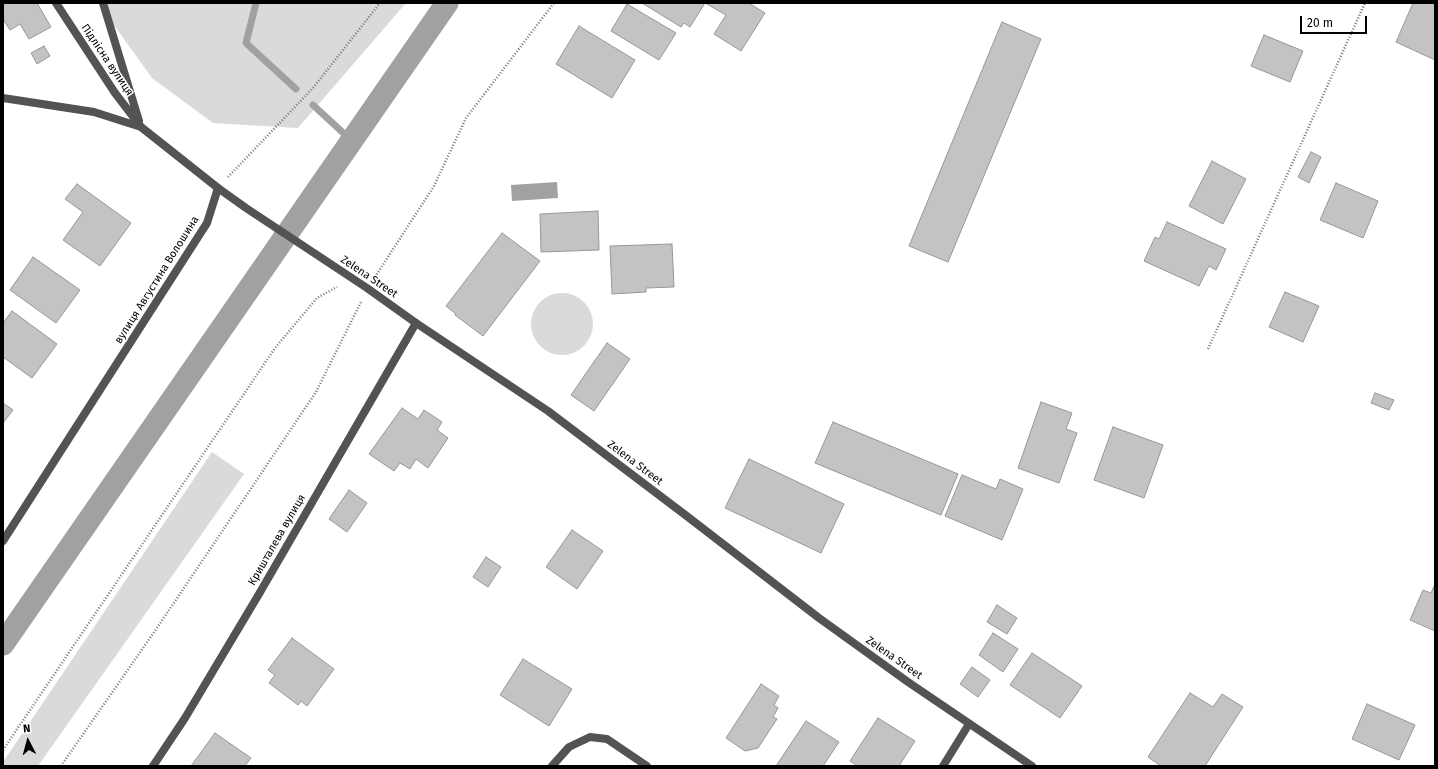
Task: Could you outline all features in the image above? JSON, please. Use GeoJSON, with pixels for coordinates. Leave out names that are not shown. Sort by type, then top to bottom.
{"type":"FeatureCollection","features":[{"type":"Feature","properties":{"kind":"street","name":"Підлісна вулиця"},"geometry":{"type":"LineString","coordinates":[[56,3],[115,93],[141,127]]}},
{"type":"Feature","properties":{"kind":"street"},"geometry":{"type":"LineString","coordinates":[[103,3],[141,127]]}},
{"type":"Feature","properties":{"kind":"street"},"geometry":{"type":"LineString","coordinates":[[3,98],[94,112],[141,127],[218,188]]}},
{"type":"Feature","properties":{"kind":"street","name":"Zelena Street"},"geometry":{"type":"LineString","coordinates":[[218,188],[548,411],[818,618],[908,682],[1032,766]]}},
{"type":"Feature","properties":{"kind":"street","name":"вулиця Августина Волошина"},"geometry":{"type":"LineString","coordinates":[[3,541],[207,223],[218,188]]}},
{"type":"Feature","properties":{"kind":"street","name":"Кришталева вулиця"},"geometry":{"type":"LineString","coordinates":[[153,766],[185,718],[247,614],[416,323]]}},
{"type":"Feature","properties":{"kind":"street"},"geometry":{"type":"LineString","coordinates":[[943,766],[969,724]]}},
{"type":"Feature","properties":{"kind":"street"},"geometry":{"type":"LineString","coordinates":[[552,766],[569,747],[590,737],[607,739],[647,766]]}},
{"type":"Feature","properties":{"kind":"path"},"geometry":{"type":"LineString","coordinates":[[218,188],[313,88],[380,3]]}},
{"type":"Feature","properties":{"kind":"path"},"geometry":{"type":"LineString","coordinates":[[61,766],[316,392],[367,288],[434,186],[466,118],[554,3]]}},
{"type":"Feature","properties":{"kind":"path"},"geometry":{"type":"LineString","coordinates":[[1208,350],[1365,3]]}},
{"type":"Feature","properties":{"kind":"path"},"geometry":{"type":"LineString","coordinates":[[3,750],[275,348],[317,298],[352,278]]}},
{"type":"Feature","properties":{"kind":"shaded area"},"geometry":{"type":"Polygon","coordinates":[[[98,3],[406,3],[298,128],[213,123],[152,78],[98,3]]]}},
{"type":"Feature","properties":{"kind":"shaded area"},"geometry":{"type":"Polygon","coordinates":[[[557,182],[558,198],[512,201],[511,185],[557,182]]]}},
{"type":"Feature","properties":{"kind":"shaded area"},"geometry":{"type":"Polygon","coordinates":[[[562,293],[579,298],[584,302],[588,307],[593,324],[588,341],[584,346],[579,350],[562,355],[545,350],[540,346],[536,341],[531,324],[536,307],[540,302],[545,298],[562,293]]]}},
{"type":"Feature","properties":{"kind":"shaded area"},"geometry":{"type":"Polygon","coordinates":[[[212,452],[244,474],[38,766],[3,766],[3,762],[212,452]]]}},
{"type":"Feature","properties":{"kind":"building"},"geometry":{"type":"Polygon","coordinates":[[[3,3],[37,3],[51,27],[29,39],[20,24],[10,30],[3,19],[3,3]]]}},
{"type":"Feature","properties":{"kind":"building"},"geometry":{"type":"Polygon","coordinates":[[[642,3],[705,3],[690,27],[684,23],[681,27],[642,3]]]}},
{"type":"Feature","properties":{"kind":"building"},"geometry":{"type":"Polygon","coordinates":[[[705,3],[749,3],[765,13],[741,51],[714,34],[726,15],[705,3]]]}},
{"type":"Feature","properties":{"kind":"building"},"geometry":{"type":"Polygon","coordinates":[[[1413,3],[1435,3],[1435,60],[1396,42],[1413,3]]]}},
{"type":"Feature","properties":{"kind":"building"},"geometry":{"type":"Polygon","coordinates":[[[627,4],[676,33],[659,60],[611,31],[627,4]]]}},
{"type":"Feature","properties":{"kind":"building"},"geometry":{"type":"Polygon","coordinates":[[[1002,22],[1041,39],[948,262],[909,246],[1002,22]]]}},
{"type":"Feature","properties":{"kind":"building"},"geometry":{"type":"Polygon","coordinates":[[[579,26],[635,60],[612,98],[556,64],[579,26]]]}},
{"type":"Feature","properties":{"kind":"building"},"geometry":{"type":"Polygon","coordinates":[[[1264,35],[1303,51],[1290,82],[1251,66],[1264,35]]]}},
{"type":"Feature","properties":{"kind":"building"},"geometry":{"type":"Polygon","coordinates":[[[44,46],[50,56],[37,64],[31,53],[44,46]]]}},
{"type":"Feature","properties":{"kind":"building"},"geometry":{"type":"Polygon","coordinates":[[[1311,152],[1321,157],[1309,183],[1298,177],[1311,152]]]}},
{"type":"Feature","properties":{"kind":"building"},"geometry":{"type":"Polygon","coordinates":[[[1212,161],[1246,179],[1223,224],[1189,206],[1212,161]]]}},
{"type":"Feature","properties":{"kind":"building"},"geometry":{"type":"Polygon","coordinates":[[[1336,183],[1378,201],[1363,238],[1320,220],[1336,183]]]}},
{"type":"Feature","properties":{"kind":"building"},"geometry":{"type":"Polygon","coordinates":[[[77,184],[131,223],[100,266],[63,240],[83,212],[65,199],[77,184]]]}},
{"type":"Feature","properties":{"kind":"building"},"geometry":{"type":"Polygon","coordinates":[[[598,211],[599,250],[541,252],[540,214],[598,211]]]}},
{"type":"Feature","properties":{"kind":"building"},"geometry":{"type":"Polygon","coordinates":[[[1167,222],[1226,249],[1216,270],[1209,266],[1199,286],[1144,261],[1155,237],[1159,239],[1167,222]]]}},
{"type":"Feature","properties":{"kind":"building"},"geometry":{"type":"Polygon","coordinates":[[[502,233],[540,261],[483,336],[455,315],[456,314],[446,306],[502,233]]]}},
{"type":"Feature","properties":{"kind":"building"},"geometry":{"type":"Polygon","coordinates":[[[672,244],[674,287],[646,288],[646,292],[612,294],[610,246],[672,244]]]}},
{"type":"Feature","properties":{"kind":"building"},"geometry":{"type":"Polygon","coordinates":[[[33,257],[80,290],[56,323],[10,290],[33,257]]]}},
{"type":"Feature","properties":{"kind":"building"},"geometry":{"type":"Polygon","coordinates":[[[1285,292],[1319,306],[1303,342],[1269,327],[1285,292]]]}},
{"type":"Feature","properties":{"kind":"building"},"geometry":{"type":"Polygon","coordinates":[[[12,311],[57,344],[32,378],[3,357],[3,323],[12,311]]]}},
{"type":"Feature","properties":{"kind":"building"},"geometry":{"type":"Polygon","coordinates":[[[607,343],[630,359],[594,411],[571,395],[607,343]]]}},
{"type":"Feature","properties":{"kind":"building"},"geometry":{"type":"Polygon","coordinates":[[[1375,393],[1394,400],[1389,410],[1371,403],[1375,393]]]}},
{"type":"Feature","properties":{"kind":"building"},"geometry":{"type":"Polygon","coordinates":[[[1041,402],[1072,413],[1066,429],[1077,433],[1059,483],[1018,468],[1041,402]]]}},
{"type":"Feature","properties":{"kind":"building"},"geometry":{"type":"Polygon","coordinates":[[[3,403],[13,410],[3,423],[3,403]]]}},
{"type":"Feature","properties":{"kind":"building"},"geometry":{"type":"Polygon","coordinates":[[[402,408],[418,419],[424,410],[442,422],[437,430],[448,438],[428,468],[416,459],[410,469],[400,463],[394,471],[369,454],[402,408]]]}},
{"type":"Feature","properties":{"kind":"building"},"geometry":{"type":"Polygon","coordinates":[[[833,422],[958,474],[941,515],[815,463],[833,422]]]}},
{"type":"Feature","properties":{"kind":"building"},"geometry":{"type":"Polygon","coordinates":[[[1113,427],[1163,445],[1144,498],[1094,480],[1113,427]]]}},
{"type":"Feature","properties":{"kind":"building"},"geometry":{"type":"Polygon","coordinates":[[[749,459],[844,504],[821,553],[725,508],[749,459]]]}},
{"type":"Feature","properties":{"kind":"building"},"geometry":{"type":"Polygon","coordinates":[[[962,475],[996,489],[1000,479],[1023,489],[1002,540],[945,516],[962,475]]]}},
{"type":"Feature","properties":{"kind":"building"},"geometry":{"type":"Polygon","coordinates":[[[349,490],[367,503],[347,532],[329,519],[349,490]]]}},
{"type":"Feature","properties":{"kind":"building"},"geometry":{"type":"Polygon","coordinates":[[[572,530],[603,551],[577,589],[546,567],[572,530]]]}},
{"type":"Feature","properties":{"kind":"building"},"geometry":{"type":"Polygon","coordinates":[[[486,557],[501,567],[488,587],[473,577],[486,557]]]}},
{"type":"Feature","properties":{"kind":"building"},"geometry":{"type":"Polygon","coordinates":[[[1435,584],[1435,631],[1410,620],[1423,590],[1431,593],[1435,584]]]}},
{"type":"Feature","properties":{"kind":"building"},"geometry":{"type":"Polygon","coordinates":[[[997,605],[1017,618],[1007,634],[987,622],[997,605]]]}},
{"type":"Feature","properties":{"kind":"building"},"geometry":{"type":"Polygon","coordinates":[[[993,633],[1018,649],[1003,672],[979,655],[993,633]]]}},
{"type":"Feature","properties":{"kind":"building"},"geometry":{"type":"Polygon","coordinates":[[[292,638],[334,669],[307,706],[301,701],[298,705],[269,683],[275,675],[268,670],[292,638]]]}},
{"type":"Feature","properties":{"kind":"building"},"geometry":{"type":"Polygon","coordinates":[[[1032,653],[1082,686],[1060,718],[1010,685],[1032,653]]]}},
{"type":"Feature","properties":{"kind":"building"},"geometry":{"type":"Polygon","coordinates":[[[523,659],[572,689],[549,726],[500,695],[523,659]]]}},
{"type":"Feature","properties":{"kind":"building"},"geometry":{"type":"Polygon","coordinates":[[[972,667],[990,680],[978,697],[960,684],[972,667]]]}},
{"type":"Feature","properties":{"kind":"building"},"geometry":{"type":"Polygon","coordinates":[[[761,684],[779,696],[774,705],[778,708],[773,717],[777,719],[758,748],[745,751],[726,738],[761,684]]]}},
{"type":"Feature","properties":{"kind":"building"},"geometry":{"type":"Polygon","coordinates":[[[1190,693],[1213,707],[1222,694],[1243,707],[1205,766],[1161,766],[1148,757],[1190,693]]]}},
{"type":"Feature","properties":{"kind":"building"},"geometry":{"type":"Polygon","coordinates":[[[1367,704],[1415,725],[1399,760],[1352,739],[1367,704]]]}},
{"type":"Feature","properties":{"kind":"building"},"geometry":{"type":"Polygon","coordinates":[[[878,718],[915,741],[899,766],[858,766],[850,761],[878,718]]]}},
{"type":"Feature","properties":{"kind":"building"},"geometry":{"type":"Polygon","coordinates":[[[806,721],[839,742],[823,766],[776,766],[806,721]]]}},
{"type":"Feature","properties":{"kind":"building"},"geometry":{"type":"Polygon","coordinates":[[[215,733],[251,758],[245,766],[191,766],[215,733]]]}},
{"type":"Feature","properties":{"kind":"waterway"},"geometry":{"type":"LineString","coordinates":[[256,3],[246,43],[296,89]]}},
{"type":"Feature","properties":{"kind":"waterway"},"geometry":{"type":"LineString","coordinates":[[3,644],[447,3]]}},
{"type":"Feature","properties":{"kind":"waterway"},"geometry":{"type":"LineString","coordinates":[[313,105],[352,141]]}}]}
